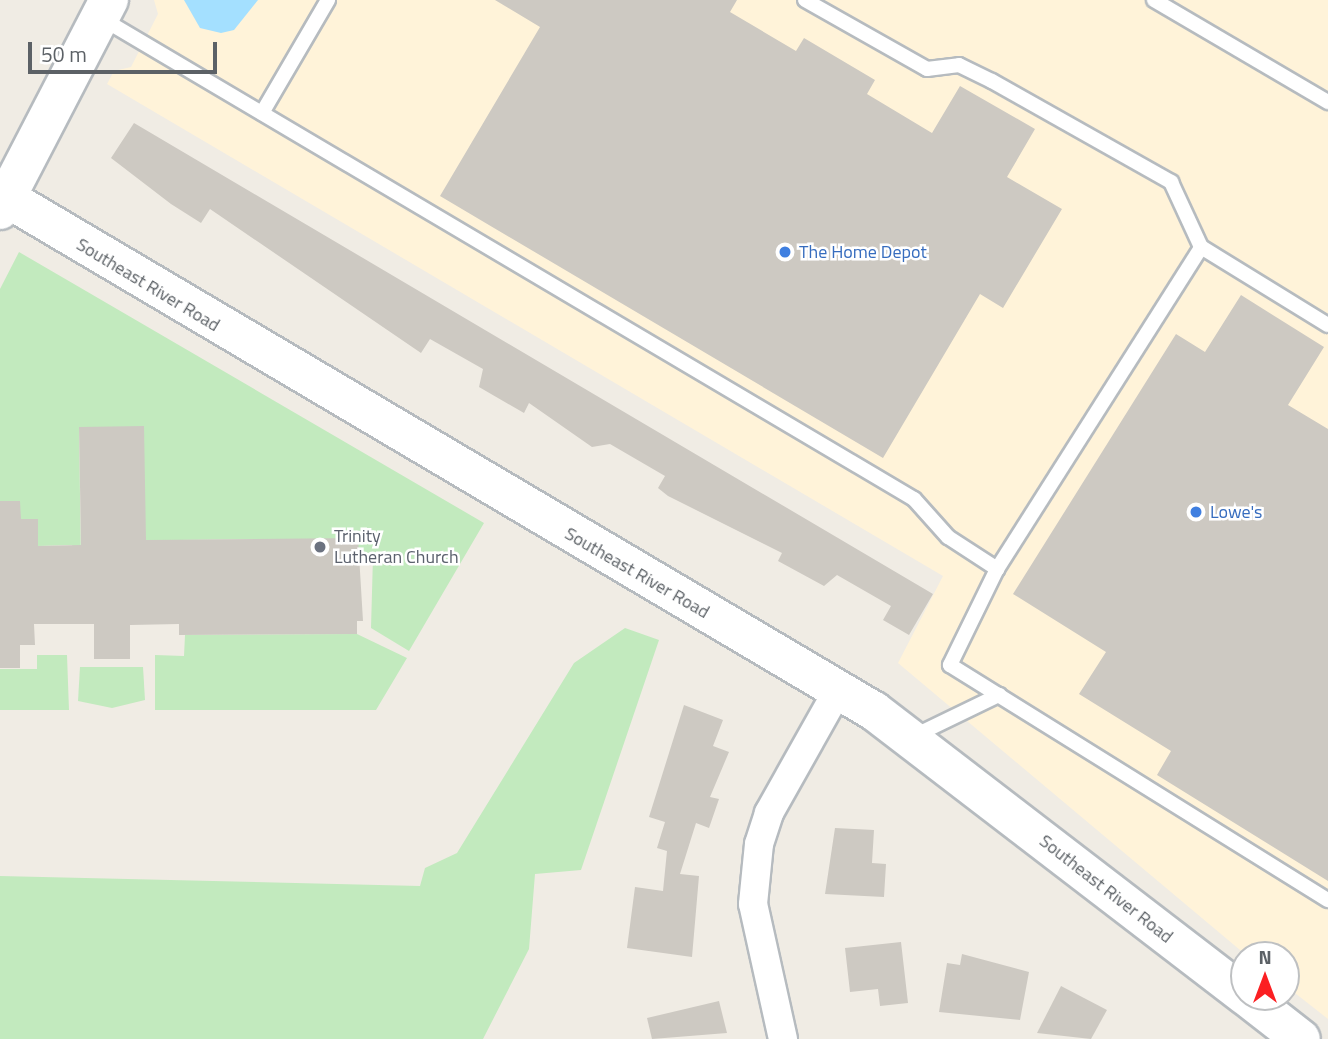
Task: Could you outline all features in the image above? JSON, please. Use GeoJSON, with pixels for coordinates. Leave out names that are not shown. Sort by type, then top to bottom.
{"type":"FeatureCollection","features":[{"type":"Feature","properties":{"kind":"main road"},"geometry":{"type":"LineString","coordinates":[[2,201],[104,9]]}},
{"type":"Feature","properties":{"kind":"main road","name":"Southeast River Road"},"geometry":{"type":"LineString","coordinates":[[2,201],[838,690],[910,738],[1230,984]]}},
{"type":"Feature","properties":{"kind":"main road","name":"Southeast River Road"},"geometry":{"type":"LineString","coordinates":[[1265,1011],[1301,1039]]}},
{"type":"Feature","properties":{"kind":"street"},"geometry":{"type":"LineString","coordinates":[[783,1039],[753,904],[759,844],[769,813],[838,690]]}},
{"type":"Feature","properties":{"kind":"lane"},"geometry":{"type":"LineString","coordinates":[[262,113],[328,0]]}},
{"type":"Feature","properties":{"kind":"lane"},"geometry":{"type":"LineString","coordinates":[[806,0],[927,69],[959,65],[992,81],[1171,183],[1201,247],[1328,325]]}},
{"type":"Feature","properties":{"kind":"lane"},"geometry":{"type":"LineString","coordinates":[[1154,0],[1328,102]]}},
{"type":"Feature","properties":{"kind":"lane"},"geometry":{"type":"LineString","coordinates":[[104,9],[262,113],[915,499],[948,537],[997,569]]}},
{"type":"Feature","properties":{"kind":"lane"},"geometry":{"type":"LineString","coordinates":[[1201,247],[997,569],[950,665],[1328,900]]}},
{"type":"Feature","properties":{"kind":"lane"},"geometry":{"type":"LineString","coordinates":[[910,738],[999,695]]}},
{"type":"Feature","properties":{"kind":"shaded area"},"geometry":{"type":"Polygon","coordinates":[[[154,0],[1328,0],[1328,1019],[1300,997],[1300,941],[1230,942],[898,663],[943,576],[107,84],[114,71],[131,67],[158,14],[154,0]]]}},
{"type":"Feature","properties":{"kind":"green space"},"geometry":{"type":"Polygon","coordinates":[[[19,252],[484,523],[409,651],[371,628],[373,556],[253,539],[180,540],[157,568],[79,427],[81,562],[72,545],[38,546],[38,519],[21,520],[0,501],[0,289],[19,252]]]}},
{"type":"Feature","properties":{"kind":"green space"},"geometry":{"type":"Polygon","coordinates":[[[625,628],[659,640],[581,870],[535,874],[529,949],[483,1039],[0,1039],[0,876],[420,886],[425,868],[457,853],[574,663],[625,628]]]}},
{"type":"Feature","properties":{"kind":"green space"},"geometry":{"type":"Polygon","coordinates":[[[357,634],[407,658],[376,710],[155,710],[155,655],[184,656],[185,635],[357,634]]]}},
{"type":"Feature","properties":{"kind":"green space"},"geometry":{"type":"Polygon","coordinates":[[[37,655],[67,655],[69,710],[0,710],[0,669],[37,669],[37,655]]]}},
{"type":"Feature","properties":{"kind":"green space"},"geometry":{"type":"Polygon","coordinates":[[[80,667],[143,667],[145,700],[112,708],[78,701],[80,667]]]}},
{"type":"Feature","properties":{"kind":"water"},"geometry":{"type":"Polygon","coordinates":[[[184,0],[258,0],[234,30],[221,33],[200,28],[184,0]]]}},
{"type":"Feature","properties":{"kind":"building","name":"The Home Depot"},"geometry":{"type":"Polygon","coordinates":[[[495,0],[737,0],[730,12],[796,51],[804,38],[875,80],[867,94],[932,133],[960,86],[1035,129],[1007,177],[1062,209],[1003,308],[980,294],[883,458],[440,196],[540,27],[495,0]]]}},
{"type":"Feature","properties":{"kind":"building"},"geometry":{"type":"Polygon","coordinates":[[[134,123],[933,594],[909,635],[883,620],[891,606],[837,575],[824,586],[778,561],[782,553],[668,496],[658,488],[665,476],[610,444],[592,447],[529,403],[524,413],[479,387],[483,369],[430,339],[421,353],[210,209],[201,223],[171,204],[111,158],[134,123]]]}},
{"type":"Feature","properties":{"kind":"building","name":"Lowe's"},"geometry":{"type":"Polygon","coordinates":[[[1241,295],[1324,347],[1288,405],[1328,429],[1328,881],[1157,775],[1171,751],[1079,694],[1106,652],[1013,594],[1176,334],[1205,352],[1241,295]]]}},
{"type":"Feature","properties":{"kind":"building","name":"Trinity Lutheran Church"},"geometry":{"type":"Polygon","coordinates":[[[144,426],[146,540],[358,538],[363,621],[357,621],[357,634],[179,635],[179,624],[130,625],[130,659],[94,659],[94,624],[34,624],[35,645],[20,645],[20,668],[0,668],[0,501],[20,501],[21,519],[38,519],[38,546],[81,545],[79,427],[144,426]]]}},
{"type":"Feature","properties":{"kind":"building"},"geometry":{"type":"Polygon","coordinates":[[[684,705],[723,720],[713,746],[729,752],[710,797],[719,799],[709,828],[696,823],[680,874],[699,876],[692,957],[627,948],[635,887],[663,891],[667,851],[657,848],[665,822],[649,817],[684,705]]]}},
{"type":"Feature","properties":{"kind":"building"},"geometry":{"type":"Polygon","coordinates":[[[835,828],[874,830],[872,863],[886,864],[884,897],[825,894],[835,828]]]}},
{"type":"Feature","properties":{"kind":"building"},"geometry":{"type":"Polygon","coordinates":[[[901,942],[908,1003],[880,1006],[878,989],[850,992],[845,948],[901,942]]]}},
{"type":"Feature","properties":{"kind":"building"},"geometry":{"type":"Polygon","coordinates":[[[962,954],[1029,972],[1020,1020],[939,1012],[947,963],[960,965],[962,954]]]}},
{"type":"Feature","properties":{"kind":"building"},"geometry":{"type":"Polygon","coordinates":[[[1061,986],[1107,1010],[1091,1039],[1037,1033],[1061,986]]]}},
{"type":"Feature","properties":{"kind":"building"},"geometry":{"type":"Polygon","coordinates":[[[719,1001],[727,1033],[652,1039],[647,1018],[719,1001]]]}},
{"type":"Feature","properties":{"kind":"place","name":"The Home Depot"},"geometry":{"type":"Point","coordinates":[785,252]}},
{"type":"Feature","properties":{"kind":"place","name":"Lowe's"},"geometry":{"type":"Point","coordinates":[1196,512]}},
{"type":"Feature","properties":{"kind":"place","name":"Trinity Lutheran Church"},"geometry":{"type":"Point","coordinates":[320,547]}}]}
